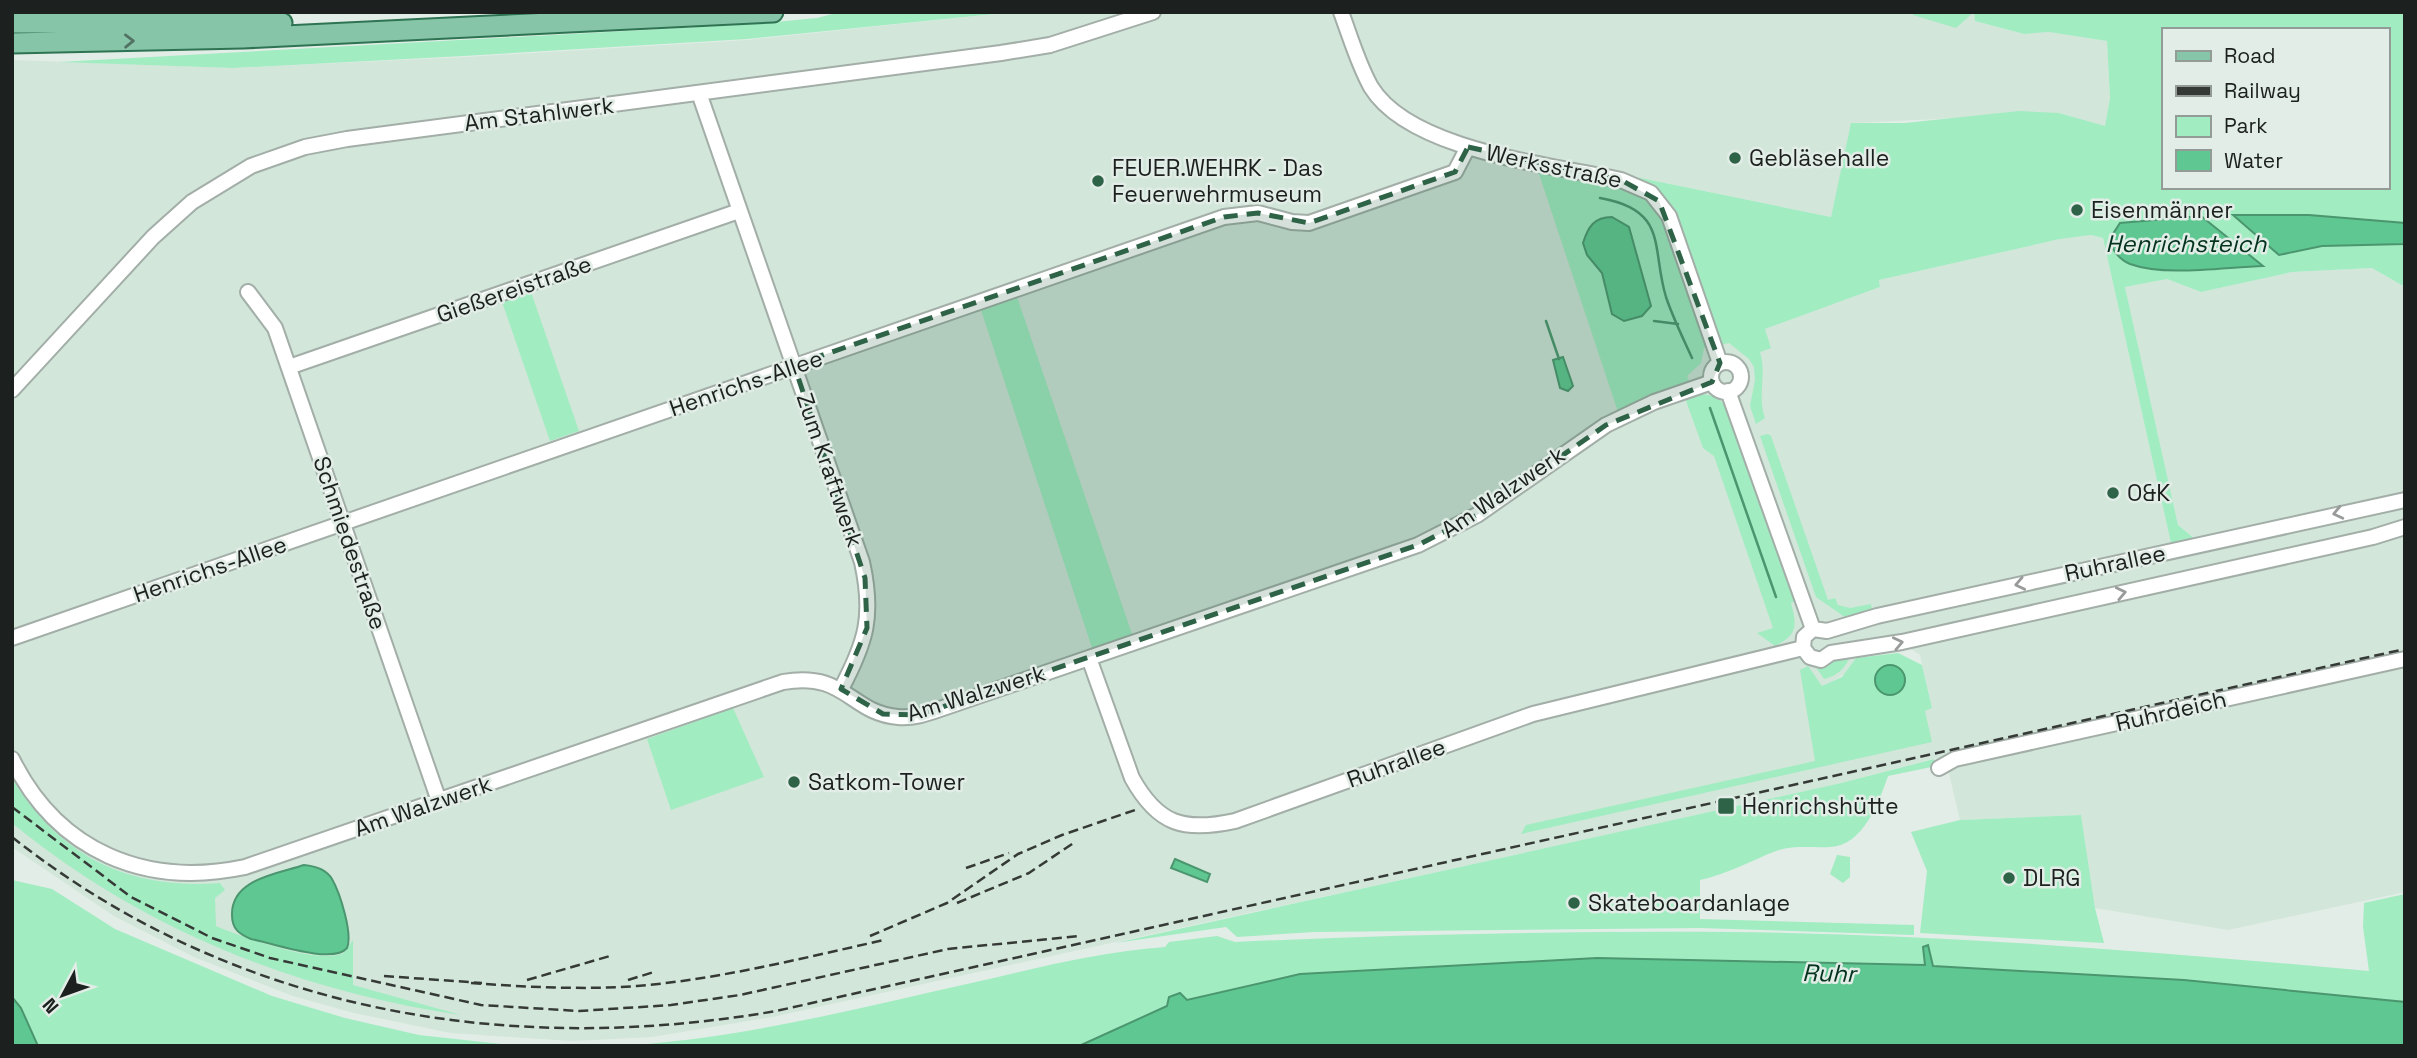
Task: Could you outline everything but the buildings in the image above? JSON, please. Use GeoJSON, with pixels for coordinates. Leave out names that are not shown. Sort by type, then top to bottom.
{"type":"FeatureCollection","features":[{"type":"Feature","properties":{"kind":"main road"},"geometry":{"type":"LineString","coordinates":[[94,12],[166,22]]}},
{"type":"Feature","properties":{"kind":"main road"},"geometry":{"type":"LineString","coordinates":[[12,23],[244,24],[514,12]]}},
{"type":"Feature","properties":{"kind":"main road"},"geometry":{"type":"LineString","coordinates":[[12,43],[58,23],[243,38],[773,12]]}},
{"type":"Feature","properties":{"kind":"street","name":"Am Stahlwerk"},"geometry":{"type":"LineString","coordinates":[[12,390],[169,221],[217,184],[251,166],[305,147],[347,139],[1049,45],[1153,12]]}},
{"type":"Feature","properties":{"kind":"street","name":"Werksstraße"},"geometry":{"type":"LineString","coordinates":[[1340,12],[1371,87],[1390,109],[1423,130],[1468,147],[1621,180],[1639,186],[1659,201],[1672,225],[1720,363],[1730,362],[1740,373],[1737,387],[1728,391],[1820,630]]}},
{"type":"Feature","properties":{"kind":"street","name":"Zum Kraftwerk"},"geometry":{"type":"LineString","coordinates":[[699,93],[865,578],[867,628],[860,652],[841,690]]}},
{"type":"Feature","properties":{"kind":"street","name":"Henrichs-Allee"},"geometry":{"type":"LineString","coordinates":[[12,638],[1224,216],[1258,213],[1292,222],[1309,223],[1455,172],[1468,147]]}},
{"type":"Feature","properties":{"kind":"street","name":"Gießereistraße"},"geometry":{"type":"LineString","coordinates":[[289,367],[739,211]]}},
{"type":"Feature","properties":{"kind":"street","name":"Schmiedestraße"},"geometry":{"type":"LineString","coordinates":[[248,292],[275,328],[439,801]]}},
{"type":"Feature","properties":{"kind":"street"},"geometry":{"type":"LineString","coordinates":[[1720,363],[1712,370],[1712,382],[1718,390],[1728,391]]}},
{"type":"Feature","properties":{"kind":"street","name":"Am Walzwerk"},"geometry":{"type":"LineString","coordinates":[[12,759],[41,805],[77,838],[133,866],[162,873],[193,875],[245,867],[783,682],[812,678],[841,690],[883,714],[901,718],[919,715],[1418,545],[1477,515],[1606,425],[1654,402],[1712,382]]}},
{"type":"Feature","properties":{"kind":"street","name":"Ruhrallee"},"geometry":{"type":"LineString","coordinates":[[1820,630],[1877,615],[2405,500]]}},
{"type":"Feature","properties":{"kind":"street","name":"Ruhrallee"},"geometry":{"type":"LineString","coordinates":[[2405,500],[2402,509],[2405,520]]}},
{"type":"Feature","properties":{"kind":"street","name":"Ruhrallee"},"geometry":{"type":"LineString","coordinates":[[1089,658],[1132,778],[1142,797],[1160,815],[1172,821],[1206,827],[1235,821],[1533,714],[1803,648],[1815,660],[1831,653],[1902,642],[2373,537],[2405,527]]}},
{"type":"Feature","properties":{"kind":"street"},"geometry":{"type":"LineString","coordinates":[[1803,648],[1804,637],[1820,630],[1834,642],[1831,653]]}},
{"type":"Feature","properties":{"kind":"street","name":"Ruhrdeich"},"geometry":{"type":"LineString","coordinates":[[1939,768],[1955,759],[2405,659]]}},
{"type":"Feature","properties":{"kind":"highlighted area"},"geometry":{"type":"Polygon","coordinates":[[[1468,147],[1621,180],[1659,201],[1720,363],[1712,382],[1606,425],[1477,515],[1418,545],[919,715],[883,714],[841,689],[867,628],[865,578],[794,365],[1224,217],[1258,213],[1309,223],[1455,172],[1468,147]]]}},
{"type":"Feature","properties":{"kind":"shaded area"},"geometry":{"type":"Polygon","coordinates":[[[1014,12],[1974,12],[1975,21],[2024,34],[2049,32],[2107,41],[2110,98],[2105,127],[2060,113],[1852,123],[1831,217],[1533,156],[1566,251],[1700,348],[1729,342],[1880,287],[1879,280],[2060,239],[2091,235],[2103,238],[2171,543],[2194,537],[2178,525],[2125,287],[2167,279],[2201,292],[2292,272],[2372,268],[2405,287],[2405,892],[2228,930],[2095,908],[2081,815],[1960,820],[1948,769],[1936,758],[1841,783],[772,1017],[652,1037],[572,1041],[451,1033],[354,1013],[293,996],[194,957],[114,916],[12,847],[12,60],[233,68],[748,40],[1014,12]],[[1908,647],[1856,658],[1846,673],[1828,684],[1925,710],[1932,708],[1920,655],[1908,647]]]}},
{"type":"Feature","properties":{"kind":"green space"},"geometry":{"type":"Polygon","coordinates":[[[840,12],[1014,12],[747,39],[464,56],[233,68],[59,62],[754,24],[817,18],[840,12]]]}},
{"type":"Feature","properties":{"kind":"green space"},"geometry":{"type":"Polygon","coordinates":[[[1913,12],[1974,12],[1956,28],[1913,15],[1913,12]]]}},
{"type":"Feature","properties":{"kind":"green space"},"geometry":{"type":"Polygon","coordinates":[[[1974,12],[2405,12],[2405,287],[2372,268],[2292,272],[2201,292],[2167,279],[2125,287],[2178,525],[2194,538],[2171,543],[2103,238],[2091,235],[2060,239],[1879,280],[1880,287],[1765,329],[1771,348],[1760,352],[1765,418],[1756,424],[1750,406],[1755,380],[1754,367],[1749,359],[1729,343],[1704,348],[1701,363],[1687,376],[1695,393],[1714,396],[1727,406],[1797,600],[1791,603],[1794,629],[1788,638],[1775,646],[1757,633],[1773,628],[1714,456],[1703,448],[1681,387],[1618,412],[1533,156],[1831,217],[1851,123],[1905,123],[2019,111],[2059,113],[2105,126],[2110,98],[2107,41],[2049,32],[2024,34],[1975,21],[1974,12]]]}},
{"type":"Feature","properties":{"kind":"green space"},"geometry":{"type":"Polygon","coordinates":[[[530,289],[579,431],[550,441],[501,299],[530,289]]]}},
{"type":"Feature","properties":{"kind":"green space"},"geometry":{"type":"Polygon","coordinates":[[[1016,294],[1133,637],[1093,651],[980,307],[1016,294]]]}},
{"type":"Feature","properties":{"kind":"green space"},"geometry":{"type":"Polygon","coordinates":[[[1760,436],[1771,436],[1828,600],[1835,598],[1838,605],[1850,608],[1871,604],[1872,611],[1849,620],[1816,597],[1760,436]]]}},
{"type":"Feature","properties":{"kind":"green space"},"geometry":{"type":"Polygon","coordinates":[[[1898,653],[1922,665],[1932,708],[1925,711],[1932,742],[1521,834],[1526,825],[1815,761],[1800,670],[1808,666],[1822,686],[1842,677],[1856,658],[1898,653]]]}},
{"type":"Feature","properties":{"kind":"green space"},"geometry":{"type":"Polygon","coordinates":[[[1851,655],[1841,670],[1829,678],[1824,679],[1815,666],[1851,655]]]}},
{"type":"Feature","properties":{"kind":"green space"},"geometry":{"type":"Polygon","coordinates":[[[733,708],[764,777],[671,810],[647,739],[733,708]]]}},
{"type":"Feature","properties":{"kind":"green space"},"geometry":{"type":"Polygon","coordinates":[[[1934,759],[1936,766],[1888,776],[1868,821],[1852,839],[1842,845],[1783,849],[1700,880],[1700,919],[1914,925],[1914,935],[1700,928],[1314,932],[1237,937],[1226,927],[1115,943],[1841,783],[1934,759]]]}},
{"type":"Feature","properties":{"kind":"green space"},"geometry":{"type":"Polygon","coordinates":[[[12,779],[52,829],[75,848],[100,863],[127,874],[156,881],[220,883],[225,890],[215,898],[216,926],[280,948],[317,955],[332,956],[344,953],[353,940],[353,985],[461,1015],[340,990],[281,972],[223,950],[168,924],[62,861],[12,823],[12,779]]]}},
{"type":"Feature","properties":{"kind":"green space","name":"DLRG"},"geometry":{"type":"Polygon","coordinates":[[[2081,815],[2095,908],[2104,943],[1920,933],[1927,871],[1911,832],[1960,820],[2081,815]]]}},
{"type":"Feature","properties":{"kind":"green space"},"geometry":{"type":"Polygon","coordinates":[[[1837,855],[1850,857],[1850,877],[1843,883],[1830,874],[1837,855]]]}},
{"type":"Feature","properties":{"kind":"green space"},"geometry":{"type":"Polygon","coordinates":[[[12,880],[52,889],[115,929],[272,996],[345,1018],[419,1035],[518,1046],[38,1046],[21,1008],[12,997],[12,880]]]}},
{"type":"Feature","properties":{"kind":"green space"},"geometry":{"type":"Polygon","coordinates":[[[2405,894],[2405,1002],[2184,980],[1933,966],[1928,946],[1926,965],[1597,958],[1300,974],[1167,1006],[1079,1046],[616,1046],[749,1031],[1065,962],[1165,947],[1169,942],[1217,936],[1235,942],[1545,933],[1811,933],[2051,945],[2369,971],[2363,927],[2364,903],[2405,894]]]}},
{"type":"Feature","properties":{"kind":"water","name":"Henrichsteich"},"geometry":{"type":"Polygon","coordinates":[[[2233,215],[2309,215],[2405,223],[2405,244],[2322,246],[2279,255],[2233,215]]]}},
{"type":"Feature","properties":{"kind":"water","name":"Henrichsteich"},"geometry":{"type":"Polygon","coordinates":[[[2201,216],[2263,266],[2178,271],[2144,268],[2123,260],[2114,251],[2109,240],[2120,223],[2201,216]]]}},
{"type":"Feature","properties":{"kind":"water"},"geometry":{"type":"Polygon","coordinates":[[[1612,217],[1629,227],[1651,306],[1642,316],[1624,321],[1612,314],[1602,273],[1587,255],[1583,243],[1587,232],[1596,221],[1612,217]]]}},
{"type":"Feature","properties":{"kind":"water"},"geometry":{"type":"Polygon","coordinates":[[[1563,357],[1573,386],[1568,391],[1560,388],[1553,360],[1563,357]]]}},
{"type":"Feature","properties":{"kind":"water"},"geometry":{"type":"Polygon","coordinates":[[[1890,665],[1901,669],[1905,680],[1901,691],[1890,695],[1879,691],[1875,680],[1879,669],[1890,665]]]}},
{"type":"Feature","properties":{"kind":"water"},"geometry":{"type":"Polygon","coordinates":[[[1175,859],[1210,874],[1207,882],[1171,868],[1175,859]]]}},
{"type":"Feature","properties":{"kind":"water"},"geometry":{"type":"Polygon","coordinates":[[[304,865],[323,870],[335,885],[345,913],[348,933],[347,948],[340,953],[316,954],[251,939],[240,933],[233,924],[234,903],[239,893],[247,886],[269,875],[304,865]]]}},
{"type":"Feature","properties":{"kind":"water","name":"Ruhr"},"geometry":{"type":"Polygon","coordinates":[[[1928,945],[1933,966],[2184,980],[2405,1002],[2405,1046],[1079,1046],[1167,1006],[1169,997],[1180,993],[1187,1000],[1300,974],[1597,958],[1925,965],[1923,947],[1928,945]]]}},
{"type":"Feature","properties":{"kind":"water"},"geometry":{"type":"Polygon","coordinates":[[[12,997],[21,1008],[38,1046],[12,1046],[12,997]]]}},
{"type":"Feature","properties":{"kind":"waterway"},"geometry":{"type":"LineString","coordinates":[[1600,198],[1622,204],[1637,212],[1647,222],[1657,247],[1666,297],[1692,358]]}},
{"type":"Feature","properties":{"kind":"waterway"},"geometry":{"type":"LineString","coordinates":[[1546,321],[1559,359]]}},
{"type":"Feature","properties":{"kind":"waterway"},"geometry":{"type":"LineString","coordinates":[[1654,321],[1678,324]]}},
{"type":"Feature","properties":{"kind":"waterway"},"geometry":{"type":"LineString","coordinates":[[1710,408],[1776,597]]}},
{"type":"Feature","properties":{"kind":"railway"},"geometry":{"type":"LineString","coordinates":[[12,837],[97,896],[186,944],[279,981],[374,1007],[473,1022],[573,1028],[674,1024],[776,1011],[2405,649]]}},
{"type":"Feature","properties":{"kind":"railway"},"geometry":{"type":"LineString","coordinates":[[12,807],[131,897],[212,938],[270,958],[481,1005],[579,1011],[671,1005],[740,995],[948,949],[1079,936]]}},
{"type":"Feature","properties":{"kind":"railway"},"geometry":{"type":"LineString","coordinates":[[870,936],[947,903],[1018,854],[1062,835],[1138,809]]}},
{"type":"Feature","properties":{"kind":"railway"},"geometry":{"type":"LineString","coordinates":[[957,903],[1029,873],[1075,842]]}},
{"type":"Feature","properties":{"kind":"railway"},"geometry":{"type":"LineString","coordinates":[[966,868],[1009,853]]}},
{"type":"Feature","properties":{"kind":"railway"},"geometry":{"type":"LineString","coordinates":[[471,983],[575,988],[668,983],[762,967],[884,940]]}},
{"type":"Feature","properties":{"kind":"railway"},"geometry":{"type":"LineString","coordinates":[[527,980],[610,956]]}},
{"type":"Feature","properties":{"kind":"railway"},"geometry":{"type":"LineString","coordinates":[[628,980],[654,972]]}},
{"type":"Feature","properties":{"kind":"railway"},"geometry":{"type":"LineString","coordinates":[[384,976],[482,983]]}},
{"type":"Feature","properties":{"kind":"place","name":"Gebläsehalle"},"geometry":{"type":"Point","coordinates":[1735,158]}},
{"type":"Feature","properties":{"kind":"place","name":"FEUER.WEHRK - Das Feuerwehrmuseum"},"geometry":{"type":"Point","coordinates":[1098,181]}},
{"type":"Feature","properties":{"kind":"place","name":"Eisenmänner"},"geometry":{"type":"Point","coordinates":[2077,210]}},
{"type":"Feature","properties":{"kind":"place","name":"O&K"},"geometry":{"type":"Point","coordinates":[2113,493]}},
{"type":"Feature","properties":{"kind":"place","name":"Satkom-Tower"},"geometry":{"type":"Point","coordinates":[794,782]}},
{"type":"Feature","properties":{"kind":"place","name":"Henrichshütte"},"geometry":{"type":"Point","coordinates":[1726,806]}},
{"type":"Feature","properties":{"kind":"place","name":"DLRG"},"geometry":{"type":"Point","coordinates":[2009,878]}},
{"type":"Feature","properties":{"kind":"place","name":"Skateboardanlage"},"geometry":{"type":"Point","coordinates":[1574,903]}}]}
